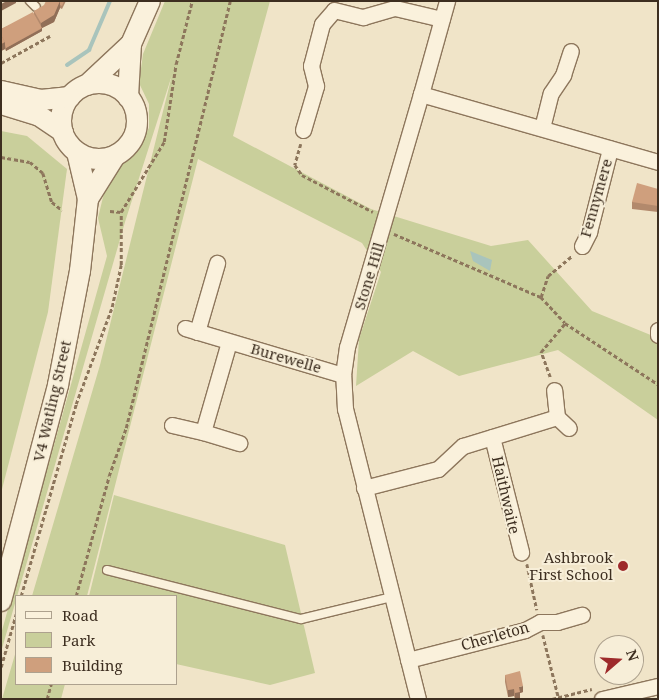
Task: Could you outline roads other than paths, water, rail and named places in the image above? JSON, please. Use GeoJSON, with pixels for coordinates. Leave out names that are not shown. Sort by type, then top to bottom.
{"type":"FeatureCollection","features":[{"type":"Feature","properties":{"kind":"street"},"geometry":{"type":"LineString","coordinates":[[128,97],[132,44],[150,1]]}},
{"type":"Feature","properties":{"kind":"street","name":"Stone Hill"},"geometry":{"type":"LineString","coordinates":[[418,699],[345,409],[343,375],[347,347],[385,224],[447,1]]}},
{"type":"Feature","properties":{"kind":"street"},"geometry":{"type":"LineString","coordinates":[[303,130],[316,86],[311,66],[322,24],[334,10],[363,17],[394,8],[442,19]]}},
{"type":"Feature","properties":{"kind":"street"},"geometry":{"type":"LineString","coordinates":[[62,132],[62,114],[70,97],[132,44]]}},
{"type":"Feature","properties":{"kind":"street"},"geometry":{"type":"LineString","coordinates":[[542,128],[551,93],[563,75],[571,51]]}},
{"type":"Feature","properties":{"kind":"street"},"geometry":{"type":"LineString","coordinates":[[1,104],[38,115],[62,132],[77,152],[100,160],[115,156],[124,150],[134,134],[136,115],[128,97],[114,86],[86,85]]}},
{"type":"Feature","properties":{"kind":"street"},"geometry":{"type":"LineString","coordinates":[[1,91],[41,100],[70,97]]}},
{"type":"Feature","properties":{"kind":"street"},"geometry":{"type":"LineString","coordinates":[[421,94],[658,162]]}},
{"type":"Feature","properties":{"kind":"street","name":"Fennymere"},"geometry":{"type":"LineString","coordinates":[[582,246],[589,232],[610,149]]}},
{"type":"Feature","properties":{"kind":"street","name":"V4 Watling Street"},"geometry":{"type":"LineString","coordinates":[[1,601],[58,385],[80,271],[88,199],[77,152]]}},
{"type":"Feature","properties":{"kind":"street","name":"V4 Watling Street"},"geometry":{"type":"LineString","coordinates":[[88,199],[115,156]]}},
{"type":"Feature","properties":{"kind":"street","name":"Burewelle"},"geometry":{"type":"LineString","coordinates":[[217,263],[191,330],[343,375]]}},
{"type":"Feature","properties":{"kind":"street"},"geometry":{"type":"LineString","coordinates":[[203,432],[229,342]]}},
{"type":"Feature","properties":{"kind":"street"},"geometry":{"type":"LineString","coordinates":[[554,390],[558,417],[569,428]]}},
{"type":"Feature","properties":{"kind":"street","name":"Haithwaite"},"geometry":{"type":"LineString","coordinates":[[364,488],[438,469],[463,446],[558,417]]}},
{"type":"Feature","properties":{"kind":"street"},"geometry":{"type":"LineString","coordinates":[[172,425],[239,443]]}},
{"type":"Feature","properties":{"kind":"street","name":"Haithwaite"},"geometry":{"type":"LineString","coordinates":[[492,437],[521,552]]}},
{"type":"Feature","properties":{"kind":"street","name":"Cherleton"},"geometry":{"type":"LineString","coordinates":[[408,660],[525,630],[540,622],[557,622],[582,615]]}},
{"type":"Feature","properties":{"kind":"street"},"geometry":{"type":"LineString","coordinates":[[602,699],[658,686]]}},
{"type":"Feature","properties":{"kind":"lane"},"geometry":{"type":"LineString","coordinates":[[107,570],[301,619],[392,597]]}},
{"type":"Feature","properties":{"kind":"water"},"geometry":{"type":"Polygon","coordinates":[[[470,251],[492,260],[490,271],[473,261],[470,251]]]}},
{"type":"Feature","properties":{"kind":"waterway"},"geometry":{"type":"LineString","coordinates":[[67,65],[89,50],[110,1]]}},
{"type":"Feature","properties":{"kind":"place","name":"Ashbrook First School"},"geometry":{"type":"Point","coordinates":[623,566]}}]}
